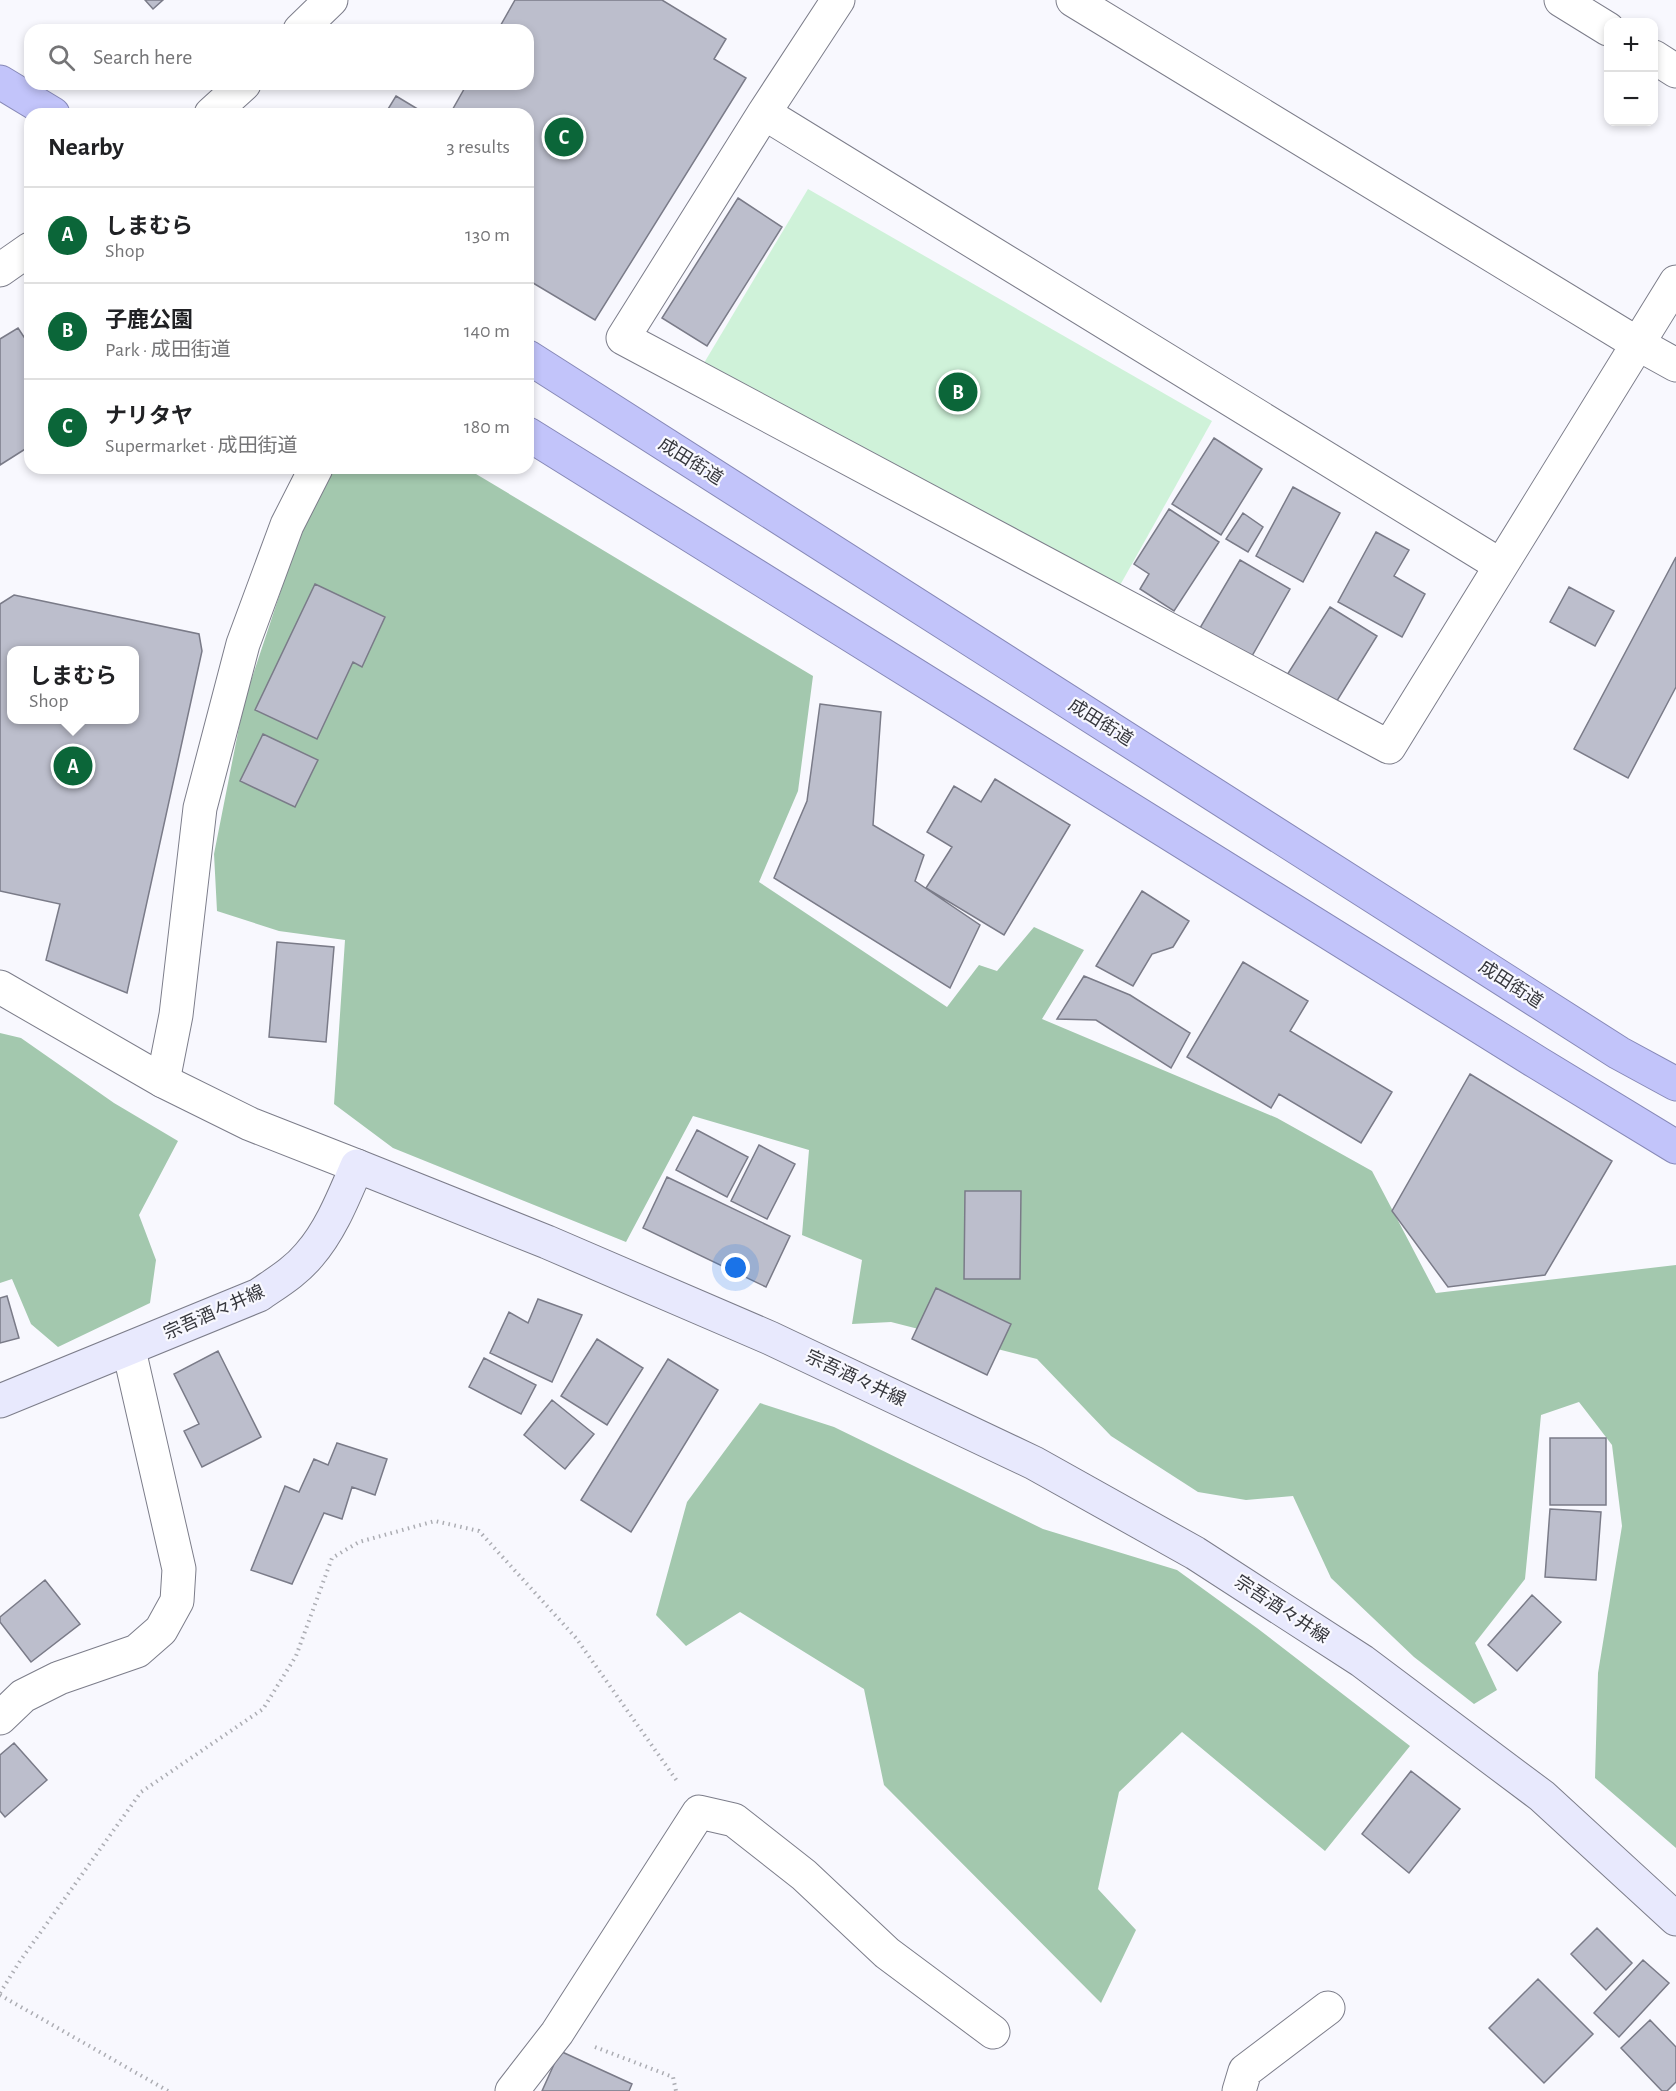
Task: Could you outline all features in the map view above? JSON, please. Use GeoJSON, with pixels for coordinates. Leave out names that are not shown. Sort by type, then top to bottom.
{"type":"FeatureCollection","features":[{"type":"Feature","properties":{"kind":"highway"},"geometry":{"type":"LineString","coordinates":[[0,82],[43,108]]}},
{"type":"Feature","properties":{"kind":"highway","name":"成田街道"},"geometry":{"type":"LineString","coordinates":[[534,361],[1619,1053],[1676,1084]]}},
{"type":"Feature","properties":{"kind":"highway"},"geometry":{"type":"LineString","coordinates":[[534,438],[1676,1147]]}},
{"type":"Feature","properties":{"kind":"main road","name":"宗吾酒々井線"},"geometry":{"type":"LineString","coordinates":[[0,1401],[258,1296],[290,1274],[310,1255],[335,1215],[357,1166],[547,1242],[770,1338],[1034,1463],[1195,1553],[1362,1661],[1532,1789],[1676,1919]]}},
{"type":"Feature","properties":{"kind":"street"},"geometry":{"type":"LineString","coordinates":[[306,24],[331,0]]}},
{"type":"Feature","properties":{"kind":"street"},"geometry":{"type":"LineString","coordinates":[[838,0],[623,338],[1389,747],[1676,282]]}},
{"type":"Feature","properties":{"kind":"street"},"geometry":{"type":"LineString","coordinates":[[1073,0],[1676,365]]}},
{"type":"Feature","properties":{"kind":"street"},"geometry":{"type":"LineString","coordinates":[[1561,0],[1604,27]]}},
{"type":"Feature","properties":{"kind":"street"},"geometry":{"type":"LineString","coordinates":[[1658,60],[1676,71]]}},
{"type":"Feature","properties":{"kind":"street"},"geometry":{"type":"LineString","coordinates":[[218,108],[237,90]]}},
{"type":"Feature","properties":{"kind":"street"},"geometry":{"type":"LineString","coordinates":[[764,113],[1500,565]]}},
{"type":"Feature","properties":{"kind":"street"},"geometry":{"type":"LineString","coordinates":[[0,270],[24,253]]}},
{"type":"Feature","properties":{"kind":"street"},"geometry":{"type":"LineString","coordinates":[[164,1081],[176,1015],[200,808],[243,644],[287,525],[313,474]]}},
{"type":"Feature","properties":{"kind":"street"},"geometry":{"type":"LineString","coordinates":[[0,987],[164,1081],[250,1124],[357,1166]]}},
{"type":"Feature","properties":{"kind":"street"},"geometry":{"type":"LineString","coordinates":[[0,1718],[23,1696],[59,1678],[137,1651],[161,1630],[177,1601],[179,1569],[129,1350]]}},
{"type":"Feature","properties":{"kind":"street"},"geometry":{"type":"LineString","coordinates":[[512,2091],[557,2033],[699,1812],[734,1820],[804,1875],[887,1953],[993,2032]]}},
{"type":"Feature","properties":{"kind":"street"},"geometry":{"type":"LineString","coordinates":[[1239,2091],[1245,2071],[1328,2008]]}},
{"type":"Feature","properties":{"kind":"path"},"geometry":{"type":"LineString","coordinates":[[168,2091],[0,1994],[27,1952],[141,1792],[262,1709],[296,1656],[332,1558],[359,1542],[435,1521],[479,1531],[576,1638],[699,1812]]}},
{"type":"Feature","properties":{"kind":"path"},"geometry":{"type":"LineString","coordinates":[[557,2033],[673,2077],[676,2091]]}},
{"type":"Feature","properties":{"kind":"green space"},"geometry":{"type":"Polygon","coordinates":[[[808,189],[1212,421],[1114,596],[704,363],[808,189]]]}},
{"type":"Feature","properties":{"kind":"green space"},"geometry":{"type":"Polygon","coordinates":[[[331,474],[476,474],[813,676],[798,791],[759,882],[947,1007],[979,965],[997,971],[1034,927],[1084,950],[1042,1019],[1277,1118],[1372,1171],[1436,1293],[1676,1265],[1676,1848],[1595,1778],[1598,1673],[1622,1526],[1612,1445],[1579,1402],[1541,1415],[1525,1579],[1475,1643],[1497,1690],[1474,1704],[1414,1657],[1331,1578],[1293,1496],[1246,1500],[1198,1492],[1111,1436],[1037,1359],[891,1322],[852,1324],[862,1260],[802,1235],[809,1150],[693,1116],[626,1242],[393,1148],[334,1104],[345,940],[279,931],[217,911],[214,854],[244,702],[298,539],[331,474]]]}},
{"type":"Feature","properties":{"kind":"green space"},"geometry":{"type":"Polygon","coordinates":[[[0,1033],[21,1038],[114,1103],[178,1141],[139,1215],[156,1260],[150,1303],[58,1347],[31,1324],[12,1279],[0,1283],[0,1033]]]}},
{"type":"Feature","properties":{"kind":"green space"},"geometry":{"type":"Polygon","coordinates":[[[760,1403],[834,1427],[1043,1529],[1177,1570],[1257,1628],[1410,1746],[1325,1851],[1182,1732],[1119,1792],[1098,1889],[1136,1930],[1101,2003],[884,1785],[864,1689],[740,1612],[686,1646],[656,1615],[687,1502],[760,1403]]]}},
{"type":"Feature","properties":{"kind":"building"},"geometry":{"type":"Polygon","coordinates":[[[145,0],[163,0],[153,9],[145,0]]]}},
{"type":"Feature","properties":{"kind":"building"},"geometry":{"type":"Polygon","coordinates":[[[515,0],[662,0],[726,39],[714,59],[746,78],[595,320],[534,284],[534,108],[453,108],[464,90],[534,90],[534,24],[501,24],[515,0]]]}},
{"type":"Feature","properties":{"kind":"building"},"geometry":{"type":"Polygon","coordinates":[[[396,96],[416,108],[389,108],[396,96]]]}},
{"type":"Feature","properties":{"kind":"building"},"geometry":{"type":"Polygon","coordinates":[[[738,198],[782,227],[707,346],[662,318],[738,198]]]}},
{"type":"Feature","properties":{"kind":"building"},"geometry":{"type":"Polygon","coordinates":[[[18,328],[24,337],[24,450],[0,465],[0,339],[18,328]]]}},
{"type":"Feature","properties":{"kind":"building"},"geometry":{"type":"Polygon","coordinates":[[[1214,438],[1262,469],[1221,535],[1172,504],[1214,438]]]}},
{"type":"Feature","properties":{"kind":"building"},"geometry":{"type":"Polygon","coordinates":[[[1293,487],[1340,513],[1303,582],[1256,556],[1293,487]]]}},
{"type":"Feature","properties":{"kind":"building"},"geometry":{"type":"Polygon","coordinates":[[[1169,509],[1219,542],[1174,611],[1140,589],[1149,574],[1134,564],[1169,509]]]}},
{"type":"Feature","properties":{"kind":"building"},"geometry":{"type":"Polygon","coordinates":[[[1243,513],[1263,527],[1248,552],[1226,539],[1243,513]]]}},
{"type":"Feature","properties":{"kind":"building"},"geometry":{"type":"Polygon","coordinates":[[[1376,532],[1409,550],[1394,576],[1425,594],[1402,637],[1338,602],[1376,532]]]}},
{"type":"Feature","properties":{"kind":"building"},"geometry":{"type":"Polygon","coordinates":[[[1676,557],[1676,687],[1628,778],[1574,749],[1676,557]]]}},
{"type":"Feature","properties":{"kind":"building"},"geometry":{"type":"Polygon","coordinates":[[[1240,560],[1290,589],[1248,663],[1197,633],[1240,560]]]}},
{"type":"Feature","properties":{"kind":"building"},"geometry":{"type":"Polygon","coordinates":[[[315,584],[385,617],[362,667],[353,662],[317,739],[255,710],[315,584]]]}},
{"type":"Feature","properties":{"kind":"building"},"geometry":{"type":"Polygon","coordinates":[[[1569,587],[1614,611],[1595,646],[1550,622],[1569,587]]]}},
{"type":"Feature","properties":{"kind":"building"},"geometry":{"type":"Polygon","coordinates":[[[14,595],[199,634],[202,651],[127,993],[46,960],[60,904],[0,891],[0,604],[14,595]]]}},
{"type":"Feature","properties":{"kind":"building"},"geometry":{"type":"Polygon","coordinates":[[[1330,607],[1377,636],[1335,704],[1287,675],[1330,607]]]}},
{"type":"Feature","properties":{"kind":"building"},"geometry":{"type":"Polygon","coordinates":[[[820,704],[881,712],[873,825],[924,855],[915,881],[980,925],[950,988],[774,878],[807,801],[820,704]]]}},
{"type":"Feature","properties":{"kind":"building"},"geometry":{"type":"Polygon","coordinates":[[[263,734],[318,760],[295,807],[240,781],[263,734]]]}},
{"type":"Feature","properties":{"kind":"building"},"geometry":{"type":"Polygon","coordinates":[[[995,779],[1070,825],[1004,935],[926,888],[952,847],[927,832],[954,786],[981,802],[995,779]]]}},
{"type":"Feature","properties":{"kind":"building"},"geometry":{"type":"Polygon","coordinates":[[[1142,891],[1189,921],[1173,947],[1152,954],[1133,986],[1096,966],[1142,891]]]}},
{"type":"Feature","properties":{"kind":"building"},"geometry":{"type":"Polygon","coordinates":[[[277,942],[334,947],[326,1042],[269,1037],[277,942]]]}},
{"type":"Feature","properties":{"kind":"building"},"geometry":{"type":"Polygon","coordinates":[[[1243,962],[1308,1001],[1290,1031],[1392,1092],[1361,1143],[1279,1094],[1271,1108],[1187,1057],[1243,962]]]}},
{"type":"Feature","properties":{"kind":"building"},"geometry":{"type":"Polygon","coordinates":[[[1084,976],[1130,995],[1190,1033],[1171,1068],[1096,1020],[1057,1019],[1084,976]]]}},
{"type":"Feature","properties":{"kind":"building"},"geometry":{"type":"Polygon","coordinates":[[[1470,1074],[1612,1161],[1545,1275],[1448,1287],[1392,1211],[1470,1074]]]}},
{"type":"Feature","properties":{"kind":"building"},"geometry":{"type":"Polygon","coordinates":[[[697,1130],[748,1157],[727,1197],[676,1170],[697,1130]]]}},
{"type":"Feature","properties":{"kind":"building"},"geometry":{"type":"Polygon","coordinates":[[[759,1145],[795,1164],[767,1219],[731,1201],[759,1145]]]}},
{"type":"Feature","properties":{"kind":"building"},"geometry":{"type":"Polygon","coordinates":[[[667,1177],[790,1236],[766,1287],[643,1228],[667,1177]]]}},
{"type":"Feature","properties":{"kind":"building"},"geometry":{"type":"Polygon","coordinates":[[[965,1191],[1021,1191],[1020,1279],[964,1279],[965,1191]]]}},
{"type":"Feature","properties":{"kind":"building"},"geometry":{"type":"Polygon","coordinates":[[[936,1288],[1011,1324],[987,1375],[912,1339],[936,1288]]]}},
{"type":"Feature","properties":{"kind":"building"},"geometry":{"type":"Polygon","coordinates":[[[7,1296],[19,1338],[0,1343],[0,1298],[7,1296]]]}},
{"type":"Feature","properties":{"kind":"building"},"geometry":{"type":"Polygon","coordinates":[[[538,1299],[582,1315],[552,1382],[490,1353],[509,1312],[528,1323],[538,1299]]]}},
{"type":"Feature","properties":{"kind":"building"},"geometry":{"type":"Polygon","coordinates":[[[597,1339],[643,1368],[607,1425],[561,1396],[597,1339]]]}},
{"type":"Feature","properties":{"kind":"building"},"geometry":{"type":"Polygon","coordinates":[[[218,1351],[261,1437],[202,1467],[184,1431],[199,1424],[174,1374],[218,1351]]]}},
{"type":"Feature","properties":{"kind":"building"},"geometry":{"type":"Polygon","coordinates":[[[484,1358],[536,1385],[521,1414],[469,1387],[484,1358]]]}},
{"type":"Feature","properties":{"kind":"building"},"geometry":{"type":"Polygon","coordinates":[[[668,1359],[718,1390],[631,1532],[581,1500],[668,1359]]]}},
{"type":"Feature","properties":{"kind":"building"},"geometry":{"type":"Polygon","coordinates":[[[552,1400],[594,1434],[565,1469],[524,1435],[552,1400]]]}},
{"type":"Feature","properties":{"kind":"building"},"geometry":{"type":"Polygon","coordinates":[[[1550,1438],[1606,1438],[1606,1505],[1550,1505],[1550,1438]]]}},
{"type":"Feature","properties":{"kind":"building"},"geometry":{"type":"Polygon","coordinates":[[[337,1443],[387,1459],[375,1495],[352,1487],[342,1519],[324,1513],[292,1584],[251,1570],[285,1486],[299,1492],[314,1459],[328,1465],[337,1443]]]}},
{"type":"Feature","properties":{"kind":"building"},"geometry":{"type":"Polygon","coordinates":[[[1550,1509],[1601,1512],[1596,1580],[1545,1577],[1550,1509]]]}},
{"type":"Feature","properties":{"kind":"building"},"geometry":{"type":"Polygon","coordinates":[[[45,1580],[80,1624],[31,1662],[0,1622],[0,1617],[45,1580]]]}},
{"type":"Feature","properties":{"kind":"building"},"geometry":{"type":"Polygon","coordinates":[[[1532,1595],[1561,1622],[1517,1671],[1488,1645],[1532,1595]]]}},
{"type":"Feature","properties":{"kind":"building"},"geometry":{"type":"Polygon","coordinates":[[[14,1743],[47,1780],[5,1817],[0,1811],[0,1755],[14,1743]]]}},
{"type":"Feature","properties":{"kind":"building"},"geometry":{"type":"Polygon","coordinates":[[[1411,1771],[1460,1809],[1409,1873],[1362,1834],[1411,1771]]]}},
{"type":"Feature","properties":{"kind":"building"},"geometry":{"type":"Polygon","coordinates":[[[1597,1928],[1632,1963],[1606,1990],[1571,1954],[1597,1928]]]}},
{"type":"Feature","properties":{"kind":"building"},"geometry":{"type":"Polygon","coordinates":[[[1643,1960],[1669,1983],[1619,2037],[1594,2013],[1643,1960]]]}},
{"type":"Feature","properties":{"kind":"building"},"geometry":{"type":"Polygon","coordinates":[[[1538,1979],[1593,2034],[1544,2083],[1489,2028],[1538,1979]]]}},
{"type":"Feature","properties":{"kind":"building"},"geometry":{"type":"Polygon","coordinates":[[[1650,2020],[1676,2047],[1676,2082],[1667,2091],[1662,2091],[1621,2048],[1650,2020]]]}},
{"type":"Feature","properties":{"kind":"building"},"geometry":{"type":"Polygon","coordinates":[[[560,2051],[632,2084],[629,2091],[542,2091],[560,2051]]]}},
{"type":"Feature","properties":{"kind":"place","name":"ナリタヤ"},"geometry":{"type":"Point","coordinates":[564,137]}},
{"type":"Feature","properties":{"kind":"place","name":"子鹿公園"},"geometry":{"type":"Point","coordinates":[958,392]}},
{"type":"Feature","properties":{"kind":"place","name":"しまむら"},"geometry":{"type":"Point","coordinates":[73,766]}}]}
